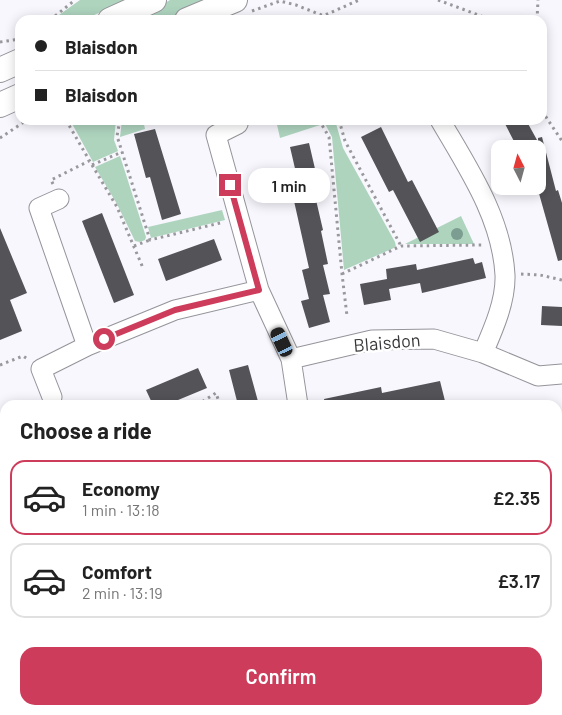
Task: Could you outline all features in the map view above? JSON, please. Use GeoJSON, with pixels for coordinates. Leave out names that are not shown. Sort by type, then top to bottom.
{"type":"FeatureCollection","features":[{"type":"Feature","properties":{"kind":"street"},"geometry":{"type":"LineString","coordinates":[[121,15],[154,0]]}},
{"type":"Feature","properties":{"kind":"street"},"geometry":{"type":"LineString","coordinates":[[207,15],[240,7]]}},
{"type":"Feature","properties":{"kind":"street"},"geometry":{"type":"LineString","coordinates":[[0,70],[15,63]]}},
{"type":"Feature","properties":{"kind":"street"},"geometry":{"type":"LineString","coordinates":[[0,105],[15,98]]}},
{"type":"Feature","properties":{"kind":"street"},"geometry":{"type":"LineString","coordinates":[[236,125],[216,135],[259,290],[290,359],[297,400]]}},
{"type":"Feature","properties":{"kind":"street"},"geometry":{"type":"LineString","coordinates":[[443,125],[482,192],[499,236],[505,276],[499,315],[483,353]]}},
{"type":"Feature","properties":{"kind":"street"},"geometry":{"type":"LineString","coordinates":[[59,199],[38,208],[87,346]]}},
{"type":"Feature","properties":{"kind":"street"},"geometry":{"type":"LineString","coordinates":[[52,397],[41,369],[87,346],[175,310],[259,290]]}},
{"type":"Feature","properties":{"kind":"street","name":"Blaisdon"},"geometry":{"type":"LineString","coordinates":[[290,359],[372,340],[434,339],[483,353],[538,376],[562,374]]}},
{"type":"Feature","properties":{"kind":"path"},"geometry":{"type":"LineString","coordinates":[[56,15],[74,0]]}},
{"type":"Feature","properties":{"kind":"path"},"geometry":{"type":"LineString","coordinates":[[330,15],[359,0]]}},
{"type":"Feature","properties":{"kind":"path"},"geometry":{"type":"LineString","coordinates":[[438,0],[478,15]]}},
{"type":"Feature","properties":{"kind":"path"},"geometry":{"type":"LineString","coordinates":[[537,15],[538,0]]}},
{"type":"Feature","properties":{"kind":"path"},"geometry":{"type":"LineString","coordinates":[[240,7],[280,1],[296,5],[318,15]]}},
{"type":"Feature","properties":{"kind":"path"},"geometry":{"type":"LineString","coordinates":[[0,42],[15,40]]}},
{"type":"Feature","properties":{"kind":"path"},"geometry":{"type":"LineString","coordinates":[[547,118],[562,141]]}},
{"type":"Feature","properties":{"kind":"path"},"geometry":{"type":"LineString","coordinates":[[0,138],[20,125]]}},
{"type":"Feature","properties":{"kind":"path"},"geometry":{"type":"LineString","coordinates":[[69,125],[117,207],[143,268]]}},
{"type":"Feature","properties":{"kind":"path"},"geometry":{"type":"LineString","coordinates":[[119,125],[118,136],[122,152],[150,240]]}},
{"type":"Feature","properties":{"kind":"path"},"geometry":{"type":"LineString","coordinates":[[322,125],[329,137],[347,316]]}},
{"type":"Feature","properties":{"kind":"path"},"geometry":{"type":"LineString","coordinates":[[340,125],[345,141],[401,246]]}},
{"type":"Feature","properties":{"kind":"path"},"geometry":{"type":"LineString","coordinates":[[92,165],[122,152]]}},
{"type":"Feature","properties":{"kind":"path"},"geometry":{"type":"LineString","coordinates":[[59,199],[51,180],[89,161]]}},
{"type":"Feature","properties":{"kind":"path"},"geometry":{"type":"LineString","coordinates":[[134,246],[150,240],[239,218]]}},
{"type":"Feature","properties":{"kind":"path"},"geometry":{"type":"LineString","coordinates":[[342,274],[401,246],[500,246]]}},
{"type":"Feature","properties":{"kind":"path"},"geometry":{"type":"LineString","coordinates":[[505,276],[511,274],[540,275],[562,280]]}},
{"type":"Feature","properties":{"kind":"path"},"geometry":{"type":"LineString","coordinates":[[0,365],[23,356],[41,369]]}},
{"type":"Feature","properties":{"kind":"path"},"geometry":{"type":"LineString","coordinates":[[205,400],[216,393],[218,400]]}},
{"type":"Feature","properties":{"kind":"green space"},"geometry":{"type":"Polygon","coordinates":[[[80,0],[128,0],[94,15],[59,15],[80,0]]]}},
{"type":"Feature","properties":{"kind":"green space"},"geometry":{"type":"Polygon","coordinates":[[[170,0],[221,0],[186,15],[144,15],[170,0]]]}},
{"type":"Feature","properties":{"kind":"green space"},"geometry":{"type":"Polygon","coordinates":[[[73,125],[116,125],[114,140],[118,151],[93,162],[73,125]]]}},
{"type":"Feature","properties":{"kind":"green space"},"geometry":{"type":"Polygon","coordinates":[[[121,125],[144,125],[145,129],[120,137],[121,125]]]}},
{"type":"Feature","properties":{"kind":"green space"},"geometry":{"type":"Polygon","coordinates":[[[277,125],[320,125],[280,138],[277,125]]]}},
{"type":"Feature","properties":{"kind":"green space"},"geometry":{"type":"Polygon","coordinates":[[[326,125],[336,125],[343,148],[396,247],[344,270],[332,137],[326,125]]]}},
{"type":"Feature","properties":{"kind":"green space"},"geometry":{"type":"Polygon","coordinates":[[[120,156],[146,237],[145,240],[140,242],[135,241],[117,204],[95,167],[120,156]]]}},
{"type":"Feature","properties":{"kind":"green space"},"geometry":{"type":"Polygon","coordinates":[[[222,210],[225,220],[151,238],[148,227],[222,210]]]}},
{"type":"Feature","properties":{"kind":"green space"},"geometry":{"type":"Polygon","coordinates":[[[461,216],[474,244],[405,244],[461,216]]]}},
{"type":"Feature","properties":{"kind":"building"},"geometry":{"type":"Polygon","coordinates":[[[506,125],[529,125],[537,140],[513,140],[506,125]]]}},
{"type":"Feature","properties":{"kind":"building"},"geometry":{"type":"Polygon","coordinates":[[[381,127],[408,182],[412,180],[439,232],[420,242],[393,190],[389,192],[361,137],[381,127]]]}},
{"type":"Feature","properties":{"kind":"building"},"geometry":{"type":"Polygon","coordinates":[[[155,129],[181,214],[162,220],[150,177],[146,178],[134,134],[155,129]]]}},
{"type":"Feature","properties":{"kind":"building"},"geometry":{"type":"Polygon","coordinates":[[[309,143],[319,186],[313,187],[323,230],[321,231],[328,264],[323,265],[330,294],[323,295],[330,322],[309,328],[301,301],[309,299],[302,270],[309,268],[292,192],[300,190],[290,147],[309,143]]]}},
{"type":"Feature","properties":{"kind":"building"},"geometry":{"type":"Polygon","coordinates":[[[546,152],[556,191],[558,190],[562,203],[562,260],[558,261],[539,195],[546,195],[546,152]]]}},
{"type":"Feature","properties":{"kind":"building"},"geometry":{"type":"Polygon","coordinates":[[[102,213],[134,295],[114,303],[82,221],[102,213]]]}},
{"type":"Feature","properties":{"kind":"building"},"geometry":{"type":"Polygon","coordinates":[[[0,228],[27,293],[10,300],[22,331],[0,340],[0,228]]]}},
{"type":"Feature","properties":{"kind":"building"},"geometry":{"type":"Polygon","coordinates":[[[214,239],[222,260],[166,281],[158,259],[214,239]]]}},
{"type":"Feature","properties":{"kind":"building"},"geometry":{"type":"Polygon","coordinates":[[[473,258],[475,264],[482,262],[486,278],[422,293],[420,283],[389,289],[391,300],[364,305],[360,284],[387,279],[386,269],[416,264],[417,270],[473,258]]]}},
{"type":"Feature","properties":{"kind":"building"},"geometry":{"type":"Polygon","coordinates":[[[542,306],[562,307],[562,326],[541,325],[542,306]]]}},
{"type":"Feature","properties":{"kind":"building"},"geometry":{"type":"Polygon","coordinates":[[[248,365],[258,400],[237,400],[229,370],[248,365]]]}},
{"type":"Feature","properties":{"kind":"building"},"geometry":{"type":"Polygon","coordinates":[[[198,368],[207,388],[178,400],[151,400],[146,390],[198,368]]]}},
{"type":"Feature","properties":{"kind":"building"},"geometry":{"type":"Polygon","coordinates":[[[440,381],[445,400],[324,399],[381,387],[382,393],[440,381]]]}},
{"type":"Feature","properties":{"kind":"route"},"geometry":{"type":"LineString","coordinates":[[104,339],[175,310],[259,290],[230,185]]}}]}
